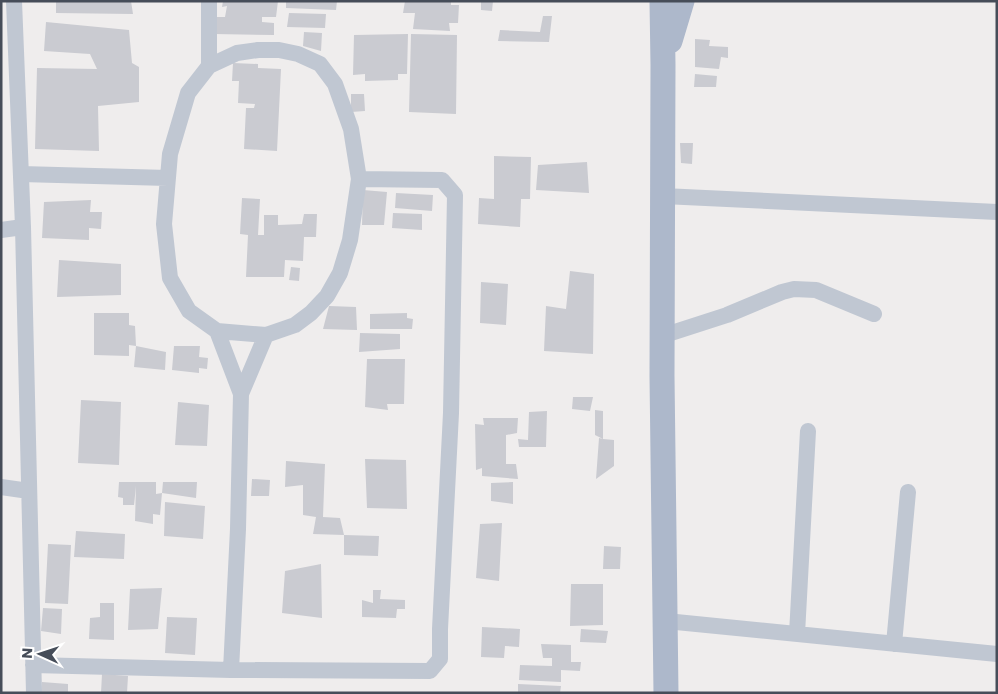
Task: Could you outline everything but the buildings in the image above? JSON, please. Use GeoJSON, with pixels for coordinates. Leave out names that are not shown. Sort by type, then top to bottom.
{"type":"FeatureCollection","features":[{"type":"Feature","properties":{"kind":"main road"},"geometry":{"type":"LineString","coordinates":[[662,1],[662,336],[666,693]]}},
{"type":"Feature","properties":{"kind":"main road"},"geometry":{"type":"LineString","coordinates":[[663,65],[682,1]]}},
{"type":"Feature","properties":{"kind":"street"},"geometry":{"type":"LineString","coordinates":[[14,1],[23,227],[34,693]]}},
{"type":"Feature","properties":{"kind":"street"},"geometry":{"type":"LineString","coordinates":[[209,1],[209,66]]}},
{"type":"Feature","properties":{"kind":"street"},"geometry":{"type":"LineString","coordinates":[[258,50],[289,52],[320,64],[335,84],[351,129],[359,178],[350,240],[340,273],[327,296],[311,313],[295,325],[266,335],[217,331],[189,311],[170,278],[164,224],[170,154],[188,93],[209,66],[237,53],[258,50]]}},
{"type":"Feature","properties":{"kind":"street"},"geometry":{"type":"LineString","coordinates":[[21,174],[168,178]]}},
{"type":"Feature","properties":{"kind":"street"},"geometry":{"type":"LineString","coordinates":[[34,665],[231,670],[430,671],[440,659],[452,413],[455,195],[442,180],[359,178]]}},
{"type":"Feature","properties":{"kind":"street"},"geometry":{"type":"LineString","coordinates":[[663,196],[997,212]]}},
{"type":"Feature","properties":{"kind":"street"},"geometry":{"type":"LineString","coordinates":[[1,230],[23,227]]}},
{"type":"Feature","properties":{"kind":"street"},"geometry":{"type":"LineString","coordinates":[[662,336],[794,289],[816,290],[874,314]]}},
{"type":"Feature","properties":{"kind":"street"},"geometry":{"type":"LineString","coordinates":[[217,331],[241,394]]}},
{"type":"Feature","properties":{"kind":"street"},"geometry":{"type":"LineString","coordinates":[[231,670],[238,529],[241,394],[266,335]]}},
{"type":"Feature","properties":{"kind":"street"},"geometry":{"type":"LineString","coordinates":[[797,634],[808,431]]}},
{"type":"Feature","properties":{"kind":"street"},"geometry":{"type":"LineString","coordinates":[[1,487],[29,491]]}},
{"type":"Feature","properties":{"kind":"street"},"geometry":{"type":"LineString","coordinates":[[894,644],[908,492]]}},
{"type":"Feature","properties":{"kind":"street"},"geometry":{"type":"LineString","coordinates":[[666,620],[997,654]]}}]}
